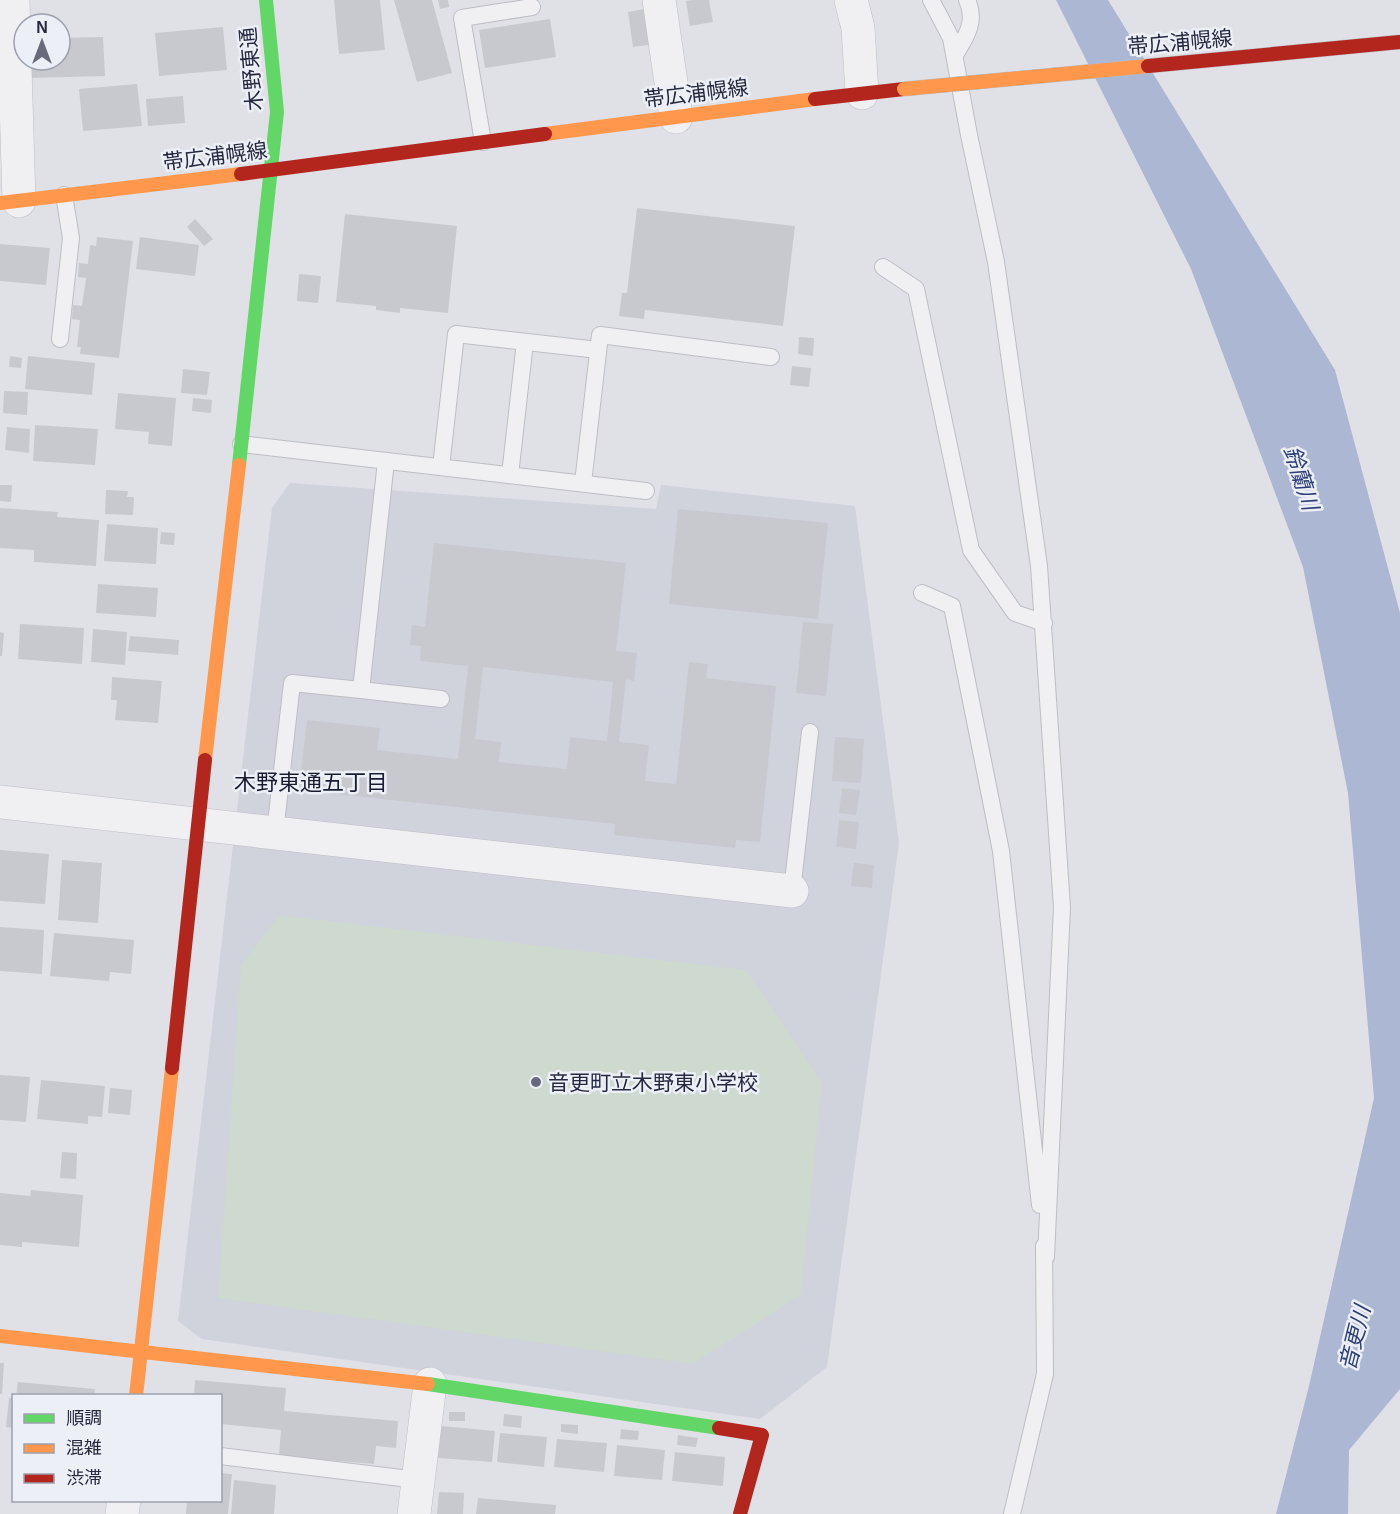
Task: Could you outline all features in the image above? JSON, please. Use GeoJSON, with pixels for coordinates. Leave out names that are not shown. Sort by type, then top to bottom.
{"type":"FeatureCollection","features":[{"type":"Feature","properties":{"kind":"street"},"geometry":{"type":"LineString","coordinates":[[10,202],[13,0]]}},
{"type":"Feature","properties":{"kind":"street","name":"木野東通"},"geometry":{"type":"LineString","coordinates":[[136,1394],[272,170],[277,112],[266,0]]}},
{"type":"Feature","properties":{"kind":"street"},"geometry":{"type":"LineString","coordinates":[[659,0],[676,117]]}},
{"type":"Feature","properties":{"kind":"street"},"geometry":{"type":"LineString","coordinates":[[851,0],[858,28],[862,93]]}},
{"type":"Feature","properties":{"kind":"street","name":"帯広浦幌線"},"geometry":{"type":"LineString","coordinates":[[10,202],[862,93],[1400,42]]}},
{"type":"Feature","properties":{"kind":"street"},"geometry":{"type":"LineString","coordinates":[[0,802],[792,891]]}},
{"type":"Feature","properties":{"kind":"street"},"geometry":{"type":"LineString","coordinates":[[0,1336],[430,1384],[762,1435],[740,1514]]}},
{"type":"Feature","properties":{"kind":"street"},"geometry":{"type":"LineString","coordinates":[[414,1514],[430,1384]]}},
{"type":"Feature","properties":{"kind":"lane"},"geometry":{"type":"LineString","coordinates":[[931,0],[951,38],[996,262],[1039,566],[1062,908],[1046,1257],[1045,1374],[1012,1514]]}},
{"type":"Feature","properties":{"kind":"lane"},"geometry":{"type":"LineString","coordinates":[[955,55],[969,34],[973,11],[967,0]]}},
{"type":"Feature","properties":{"kind":"lane"},"geometry":{"type":"LineString","coordinates":[[483,142],[462,18],[532,7]]}},
{"type":"Feature","properties":{"kind":"lane"},"geometry":{"type":"LineString","coordinates":[[60,339],[71,238],[64,195]]}},
{"type":"Feature","properties":{"kind":"lane"},"geometry":{"type":"LineString","coordinates":[[883,267],[916,289],[971,550],[1015,613],[1044,623]]}},
{"type":"Feature","properties":{"kind":"lane"},"geometry":{"type":"LineString","coordinates":[[441,467],[456,334],[598,350]]}},
{"type":"Feature","properties":{"kind":"lane"},"geometry":{"type":"LineString","coordinates":[[583,483],[600,336],[771,357]]}},
{"type":"Feature","properties":{"kind":"lane"},"geometry":{"type":"LineString","coordinates":[[510,475],[525,342]]}},
{"type":"Feature","properties":{"kind":"lane"},"geometry":{"type":"LineString","coordinates":[[240,444],[646,490]]}},
{"type":"Feature","properties":{"kind":"lane"},"geometry":{"type":"LineString","coordinates":[[361,690],[386,461]]}},
{"type":"Feature","properties":{"kind":"lane"},"geometry":{"type":"LineString","coordinates":[[922,593],[952,606],[1001,851],[1046,1257]]}},
{"type":"Feature","properties":{"kind":"lane"},"geometry":{"type":"LineString","coordinates":[[275,832],[291,682],[441,699]]}},
{"type":"Feature","properties":{"kind":"lane"},"geometry":{"type":"LineString","coordinates":[[792,891],[810,732]]}},
{"type":"Feature","properties":{"kind":"lane"},"geometry":{"type":"LineString","coordinates":[[222,1456],[418,1480]]}},
{"type":"Feature","properties":{"kind":"shaded area","name":"音更町立木野東小学校"},"geometry":{"type":"Polygon","coordinates":[[[290,483],[656,509],[661,485],[855,506],[899,843],[827,1367],[760,1419],[202,1339],[178,1321],[272,508],[290,483]]]}},
{"type":"Feature","properties":{"kind":"shaded area"},"geometry":{"type":"Polygon","coordinates":[[[279,915],[746,970],[822,1082],[801,1295],[693,1364],[218,1298],[241,965],[279,915]]]}},
{"type":"Feature","properties":{"kind":"water"},"geometry":{"type":"Polygon","coordinates":[[[1056,0],[1108,0],[1335,370],[1400,613],[1400,1389],[1349,1450],[1348,1514],[1276,1514],[1309,1386],[1374,1098],[1348,793],[1303,567],[1191,269],[1056,0]]]}},
{"type":"Feature","properties":{"kind":"building"},"geometry":{"type":"Polygon","coordinates":[[[334,0],[380,0],[385,50],[339,54],[334,0]]]}},
{"type":"Feature","properties":{"kind":"building"},"geometry":{"type":"Polygon","coordinates":[[[394,0],[432,0],[452,73],[417,82],[394,0]]]}},
{"type":"Feature","properties":{"kind":"building"},"geometry":{"type":"Polygon","coordinates":[[[438,0],[448,0],[449,7],[440,9],[438,0]]]}},
{"type":"Feature","properties":{"kind":"building"},"geometry":{"type":"Polygon","coordinates":[[[709,0],[713,22],[690,26],[686,1],[709,0]]]}},
{"type":"Feature","properties":{"kind":"building"},"geometry":{"type":"Polygon","coordinates":[[[649,8],[655,44],[633,47],[628,12],[649,8]]]}},
{"type":"Feature","properties":{"kind":"building"},"geometry":{"type":"Polygon","coordinates":[[[550,19],[556,57],[485,68],[479,30],[550,19]]]}},
{"type":"Feature","properties":{"kind":"building"},"geometry":{"type":"Polygon","coordinates":[[[223,27],[227,70],[159,76],[155,33],[223,27]]]}},
{"type":"Feature","properties":{"kind":"building"},"geometry":{"type":"Polygon","coordinates":[[[103,37],[105,76],[29,78],[29,72],[72,72],[72,38],[103,37]]]}},
{"type":"Feature","properties":{"kind":"building"},"geometry":{"type":"Polygon","coordinates":[[[137,84],[142,126],[83,131],[79,89],[137,84]]]}},
{"type":"Feature","properties":{"kind":"building"},"geometry":{"type":"Polygon","coordinates":[[[183,96],[185,123],[148,126],[146,99],[183,96]]]}},
{"type":"Feature","properties":{"kind":"building"},"geometry":{"type":"Polygon","coordinates":[[[637,208],[795,226],[783,326],[645,310],[644,319],[619,316],[622,293],[627,293],[637,208]]]}},
{"type":"Feature","properties":{"kind":"building"},"geometry":{"type":"Polygon","coordinates":[[[345,214],[457,226],[448,313],[400,308],[400,313],[376,310],[376,306],[336,302],[345,214]]]}},
{"type":"Feature","properties":{"kind":"building"},"geometry":{"type":"Polygon","coordinates":[[[195,219],[213,239],[204,246],[187,227],[195,219]]]}},
{"type":"Feature","properties":{"kind":"building"},"geometry":{"type":"Polygon","coordinates":[[[97,237],[133,241],[119,358],[80,354],[81,347],[77,347],[80,320],[72,319],[73,305],[82,306],[86,278],[78,277],[79,263],[88,264],[90,245],[96,246],[97,237]]]}},
{"type":"Feature","properties":{"kind":"building"},"geometry":{"type":"Polygon","coordinates":[[[140,237],[199,245],[195,276],[136,269],[140,237]]]}},
{"type":"Feature","properties":{"kind":"building"},"geometry":{"type":"Polygon","coordinates":[[[0,244],[50,248],[46,285],[0,281],[0,244]]]}},
{"type":"Feature","properties":{"kind":"building"},"geometry":{"type":"Polygon","coordinates":[[[299,274],[321,276],[318,303],[297,301],[299,274]]]}},
{"type":"Feature","properties":{"kind":"building"},"geometry":{"type":"Polygon","coordinates":[[[799,337],[814,338],[813,356],[798,354],[799,337]]]}},
{"type":"Feature","properties":{"kind":"building"},"geometry":{"type":"Polygon","coordinates":[[[10,356],[22,358],[21,368],[9,367],[10,356]]]}},
{"type":"Feature","properties":{"kind":"building"},"geometry":{"type":"Polygon","coordinates":[[[28,356],[95,363],[92,395],[25,389],[28,356]]]}},
{"type":"Feature","properties":{"kind":"building"},"geometry":{"type":"Polygon","coordinates":[[[792,366],[811,368],[809,387],[790,385],[792,366]]]}},
{"type":"Feature","properties":{"kind":"building"},"geometry":{"type":"Polygon","coordinates":[[[183,369],[210,372],[207,395],[181,393],[183,369]]]}},
{"type":"Feature","properties":{"kind":"building"},"geometry":{"type":"Polygon","coordinates":[[[4,391],[28,392],[27,415],[3,413],[4,391]]]}},
{"type":"Feature","properties":{"kind":"building"},"geometry":{"type":"Polygon","coordinates":[[[118,393],[176,398],[172,446],[148,444],[149,432],[115,429],[118,393]]]}},
{"type":"Feature","properties":{"kind":"building"},"geometry":{"type":"Polygon","coordinates":[[[193,398],[212,400],[211,413],[192,411],[193,398]]]}},
{"type":"Feature","properties":{"kind":"building"},"geometry":{"type":"Polygon","coordinates":[[[35,425],[98,429],[95,465],[33,461],[35,425]]]}},
{"type":"Feature","properties":{"kind":"building"},"geometry":{"type":"Polygon","coordinates":[[[7,427],[30,429],[29,453],[5,450],[7,427]]]}},
{"type":"Feature","properties":{"kind":"building"},"geometry":{"type":"Polygon","coordinates":[[[0,485],[12,485],[11,502],[0,501],[0,485]]]}},
{"type":"Feature","properties":{"kind":"building"},"geometry":{"type":"Polygon","coordinates":[[[106,490],[128,491],[127,497],[134,497],[133,515],[105,514],[106,490]]]}},
{"type":"Feature","properties":{"kind":"building"},"geometry":{"type":"Polygon","coordinates":[[[0,508],[58,512],[57,517],[99,520],[96,566],[34,562],[34,550],[0,548],[0,508]]]}},
{"type":"Feature","properties":{"kind":"building"},"geometry":{"type":"Polygon","coordinates":[[[678,509],[828,523],[818,619],[669,604],[678,509]]]}},
{"type":"Feature","properties":{"kind":"building"},"geometry":{"type":"Polygon","coordinates":[[[107,524],[158,528],[156,564],[104,561],[107,524]]]}},
{"type":"Feature","properties":{"kind":"building"},"geometry":{"type":"Polygon","coordinates":[[[161,532],[175,533],[174,545],[160,544],[161,532]]]}},
{"type":"Feature","properties":{"kind":"building"},"geometry":{"type":"Polygon","coordinates":[[[434,543],[626,563],[616,651],[637,653],[634,681],[626,679],[619,742],[649,745],[645,781],[676,784],[689,662],[708,664],[706,678],[776,686],[760,842],[736,840],[735,848],[614,835],[615,824],[299,790],[307,720],[380,728],[377,750],[458,759],[468,666],[420,661],[421,646],[410,645],[412,625],[425,627],[434,543]],[[483,667],[475,739],[501,742],[499,762],[567,769],[570,737],[607,741],[613,682],[483,667]]]}},
{"type":"Feature","properties":{"kind":"building"},"geometry":{"type":"Polygon","coordinates":[[[98,584],[158,588],[156,617],[96,613],[98,584]]]}},
{"type":"Feature","properties":{"kind":"building"},"geometry":{"type":"Polygon","coordinates":[[[803,622],[833,624],[826,696],[796,693],[803,622]]]}},
{"type":"Feature","properties":{"kind":"building"},"geometry":{"type":"Polygon","coordinates":[[[20,624],[84,628],[82,664],[18,659],[20,624]]]}},
{"type":"Feature","properties":{"kind":"building"},"geometry":{"type":"Polygon","coordinates":[[[93,629],[127,632],[125,665],[91,662],[93,629]]]}},
{"type":"Feature","properties":{"kind":"building"},"geometry":{"type":"Polygon","coordinates":[[[0,632],[4,633],[2,656],[0,656],[0,632]]]}},
{"type":"Feature","properties":{"kind":"building"},"geometry":{"type":"Polygon","coordinates":[[[130,636],[179,640],[178,655],[128,651],[130,636]]]}},
{"type":"Feature","properties":{"kind":"building"},"geometry":{"type":"Polygon","coordinates":[[[112,677],[162,681],[158,723],[115,720],[117,700],[111,700],[112,677]]]}},
{"type":"Feature","properties":{"kind":"building"},"geometry":{"type":"Polygon","coordinates":[[[835,737],[864,739],[861,783],[832,781],[835,737]]]}},
{"type":"Feature","properties":{"kind":"building"},"geometry":{"type":"Polygon","coordinates":[[[842,788],[860,790],[856,815],[839,813],[842,788]]]}},
{"type":"Feature","properties":{"kind":"building"},"geometry":{"type":"Polygon","coordinates":[[[839,820],[859,822],[856,849],[836,847],[839,820]]]}},
{"type":"Feature","properties":{"kind":"building"},"geometry":{"type":"Polygon","coordinates":[[[0,850],[49,854],[45,904],[0,901],[0,850]]]}},
{"type":"Feature","properties":{"kind":"building"},"geometry":{"type":"Polygon","coordinates":[[[62,860],[102,863],[98,923],[58,920],[62,860]]]}},
{"type":"Feature","properties":{"kind":"building"},"geometry":{"type":"Polygon","coordinates":[[[854,863],[874,865],[872,888],[851,886],[854,863]]]}},
{"type":"Feature","properties":{"kind":"building"},"geometry":{"type":"Polygon","coordinates":[[[0,927],[44,930],[42,974],[0,971],[0,927]]]}},
{"type":"Feature","properties":{"kind":"building"},"geometry":{"type":"Polygon","coordinates":[[[54,933],[134,940],[131,974],[110,972],[109,981],[50,976],[54,933]]]}},
{"type":"Feature","properties":{"kind":"building"},"geometry":{"type":"Polygon","coordinates":[[[0,1075],[30,1077],[26,1122],[0,1120],[0,1075]]]}},
{"type":"Feature","properties":{"kind":"building"},"geometry":{"type":"Polygon","coordinates":[[[41,1080],[105,1086],[102,1117],[88,1116],[88,1124],[37,1119],[41,1080]]]}},
{"type":"Feature","properties":{"kind":"building"},"geometry":{"type":"Polygon","coordinates":[[[110,1088],[132,1090],[130,1115],[108,1113],[110,1088]]]}},
{"type":"Feature","properties":{"kind":"building"},"geometry":{"type":"Polygon","coordinates":[[[62,1152],[77,1153],[76,1179],[60,1178],[62,1152]]]}},
{"type":"Feature","properties":{"kind":"building"},"geometry":{"type":"Polygon","coordinates":[[[31,1190],[83,1195],[79,1247],[22,1242],[22,1247],[0,1245],[0,1193],[30,1196],[31,1190]]]}},
{"type":"Feature","properties":{"kind":"building"},"geometry":{"type":"Polygon","coordinates":[[[0,1363],[4,1363],[2,1394],[0,1394],[0,1363]]]}},
{"type":"Feature","properties":{"kind":"building"},"geometry":{"type":"Polygon","coordinates":[[[195,1380],[286,1388],[284,1411],[398,1421],[396,1448],[376,1446],[374,1464],[279,1456],[281,1430],[222,1424],[222,1394],[194,1394],[195,1380]]]}},
{"type":"Feature","properties":{"kind":"building"},"geometry":{"type":"Polygon","coordinates":[[[18,1382],[95,1389],[94,1394],[16,1394],[18,1382]]]}},
{"type":"Feature","properties":{"kind":"building"},"geometry":{"type":"Polygon","coordinates":[[[9,1398],[12,1399],[12,1428],[6,1427],[9,1398]]]}},
{"type":"Feature","properties":{"kind":"building"},"geometry":{"type":"Polygon","coordinates":[[[449,1412],[465,1412],[465,1421],[449,1421],[449,1412]]]}},
{"type":"Feature","properties":{"kind":"building"},"geometry":{"type":"Polygon","coordinates":[[[504,1414],[522,1416],[521,1428],[503,1426],[504,1414]]]}},
{"type":"Feature","properties":{"kind":"building"},"geometry":{"type":"Polygon","coordinates":[[[561,1424],[578,1425],[578,1434],[561,1432],[561,1424]]]}},
{"type":"Feature","properties":{"kind":"building"},"geometry":{"type":"Polygon","coordinates":[[[441,1426],[495,1431],[492,1462],[438,1458],[441,1426]]]}},
{"type":"Feature","properties":{"kind":"building"},"geometry":{"type":"Polygon","coordinates":[[[621,1429],[639,1431],[638,1440],[620,1439],[621,1429]]]}},
{"type":"Feature","properties":{"kind":"building"},"geometry":{"type":"Polygon","coordinates":[[[500,1433],[547,1437],[544,1467],[497,1462],[500,1433]]]}},
{"type":"Feature","properties":{"kind":"building"},"geometry":{"type":"Polygon","coordinates":[[[678,1435],[698,1438],[696,1447],[677,1445],[678,1435]]]}},
{"type":"Feature","properties":{"kind":"building"},"geometry":{"type":"Polygon","coordinates":[[[557,1439],[607,1443],[604,1472],[554,1467],[557,1439]]]}},
{"type":"Feature","properties":{"kind":"building"},"geometry":{"type":"Polygon","coordinates":[[[617,1445],[665,1450],[662,1480],[614,1476],[617,1445]]]}},
{"type":"Feature","properties":{"kind":"building"},"geometry":{"type":"Polygon","coordinates":[[[675,1452],[725,1457],[723,1486],[672,1481],[675,1452]]]}},
{"type":"Feature","properties":{"kind":"building"},"geometry":{"type":"Polygon","coordinates":[[[222,1473],[232,1474],[228,1514],[186,1514],[187,1502],[222,1502],[222,1473]]]}},
{"type":"Feature","properties":{"kind":"building"},"geometry":{"type":"Polygon","coordinates":[[[234,1480],[276,1485],[274,1514],[231,1514],[234,1480]]]}},
{"type":"Feature","properties":{"kind":"building"},"geometry":{"type":"Polygon","coordinates":[[[439,1492],[464,1493],[463,1514],[437,1514],[439,1492]]]}},
{"type":"Feature","properties":{"kind":"building"},"geometry":{"type":"Polygon","coordinates":[[[478,1498],[556,1505],[555,1514],[476,1514],[478,1498]]]}},
{"type":"Feature","properties":{"kind":"traffic: fast"},"geometry":{"type":"LineString","coordinates":[[239,465],[277,112],[266,0]]}},
{"type":"Feature","properties":{"kind":"traffic: fast"},"geometry":{"type":"LineString","coordinates":[[428,1384],[719,1428]]}},
{"type":"Feature","properties":{"kind":"traffic: slow"},"geometry":{"type":"LineString","coordinates":[[904,89],[1148,66]]}},
{"type":"Feature","properties":{"kind":"traffic: slow"},"geometry":{"type":"LineString","coordinates":[[545,134],[815,99]]}},
{"type":"Feature","properties":{"kind":"traffic: slow"},"geometry":{"type":"LineString","coordinates":[[0,203],[241,174]]}},
{"type":"Feature","properties":{"kind":"traffic: slow"},"geometry":{"type":"LineString","coordinates":[[205,760],[239,465]]}},
{"type":"Feature","properties":{"kind":"traffic: slow"},"geometry":{"type":"LineString","coordinates":[[136,1394],[172,1068]]}},
{"type":"Feature","properties":{"kind":"traffic: slow"},"geometry":{"type":"LineString","coordinates":[[0,1336],[428,1384]]}},
{"type":"Feature","properties":{"kind":"traffic: jam"},"geometry":{"type":"LineString","coordinates":[[1148,66],[1400,42]]}},
{"type":"Feature","properties":{"kind":"traffic: jam"},"geometry":{"type":"LineString","coordinates":[[815,99],[904,89]]}},
{"type":"Feature","properties":{"kind":"traffic: jam"},"geometry":{"type":"LineString","coordinates":[[241,174],[545,134]]}},
{"type":"Feature","properties":{"kind":"traffic: jam"},"geometry":{"type":"LineString","coordinates":[[172,1068],[205,760]]}},
{"type":"Feature","properties":{"kind":"traffic: jam"},"geometry":{"type":"LineString","coordinates":[[719,1428],[762,1435],[740,1514]]}},
{"type":"Feature","properties":{"kind":"place","name":"音更町立木野東小学校"},"geometry":{"type":"Point","coordinates":[536,1082]}},
{"type":"Feature","properties":{"kind":"district","name":"木野東通五丁目"},"geometry":{"type":"Point","coordinates":[311,782]}},
{"type":"Feature","properties":{"kind":"water label","name":"鈴蘭川"},"geometry":{"type":"Point","coordinates":[1301,478]}},
{"type":"Feature","properties":{"kind":"water label","name":"音更川"},"geometry":{"type":"Point","coordinates":[1355,1338]}}]}
